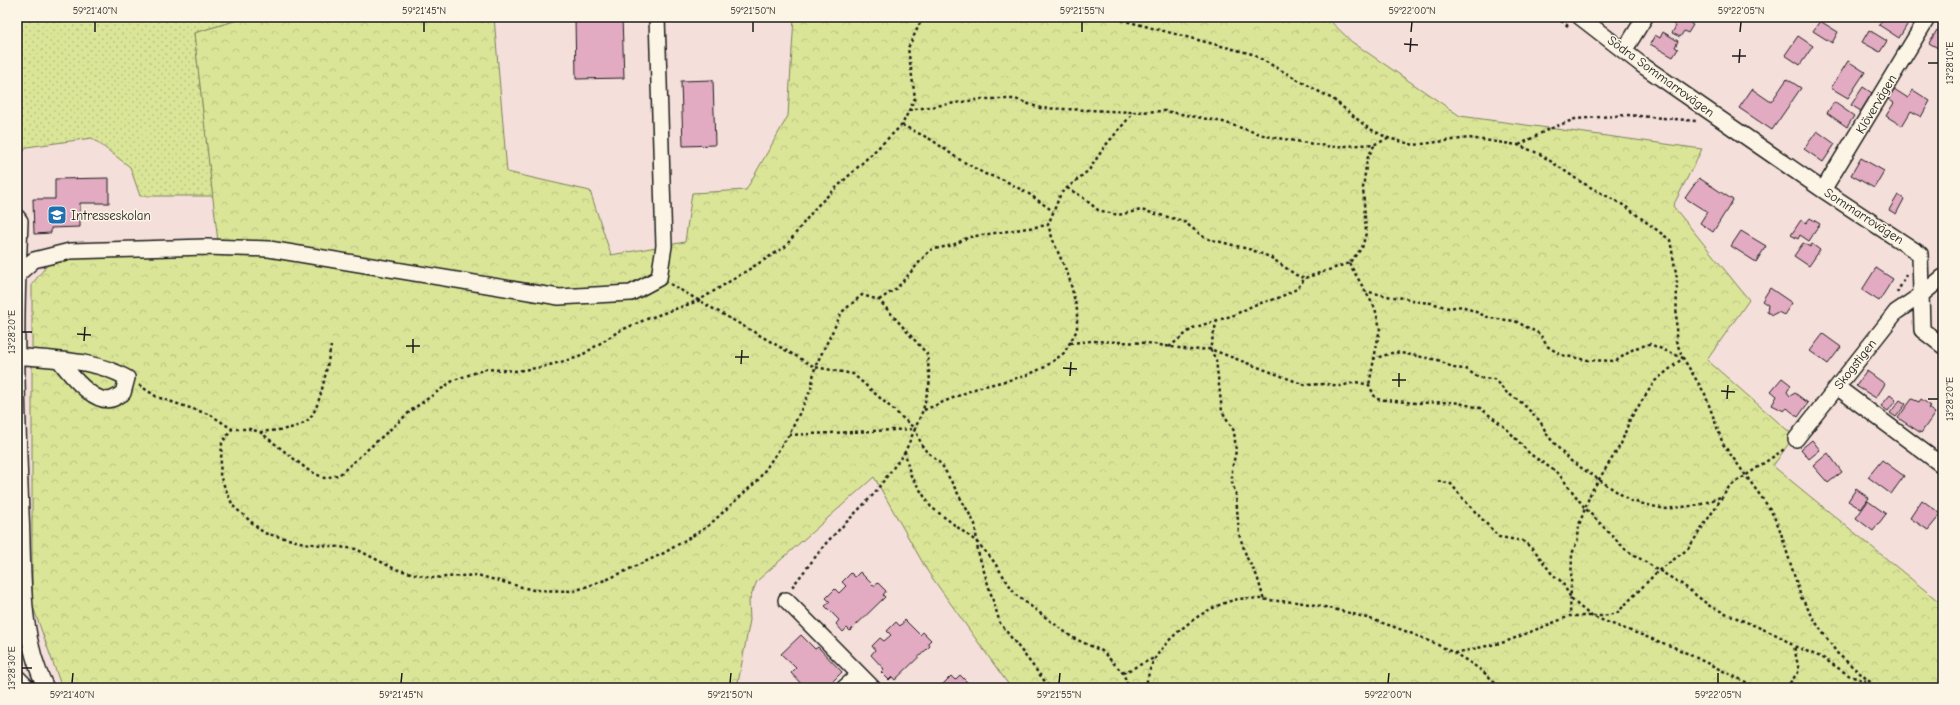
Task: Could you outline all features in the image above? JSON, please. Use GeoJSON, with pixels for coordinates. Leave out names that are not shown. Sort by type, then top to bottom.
{"type":"FeatureCollection","features":[{"type":"Feature","properties":{"kind":"street"},"geometry":{"type":"LineString","coordinates":[[18,274],[34,260],[70,251],[206,247],[269,249],[559,297],[631,293],[659,278],[664,246],[657,17]]}},
{"type":"Feature","properties":{"kind":"street"},"geometry":{"type":"LineString","coordinates":[[1624,51],[1645,17]]}},
{"type":"Feature","properties":{"kind":"street","name":"Klövervägen"},"geometry":{"type":"LineString","coordinates":[[1823,190],[1928,17]]}},
{"type":"Feature","properties":{"kind":"street","name":"Södra Sommarrovägen"},"geometry":{"type":"LineString","coordinates":[[1577,24],[1624,51],[1723,121]]}},
{"type":"Feature","properties":{"kind":"street","name":"Sommarrovägen"},"geometry":{"type":"LineString","coordinates":[[1723,121],[1823,190],[1920,254],[1922,330],[1943,346]]}},
{"type":"Feature","properties":{"kind":"street"},"geometry":{"type":"LineString","coordinates":[[17,217],[20,221],[17,356],[24,602],[28,632],[40,676],[46,688]]}},
{"type":"Feature","properties":{"kind":"street","name":"Skogstigen"},"geometry":{"type":"LineString","coordinates":[[1796,439],[1896,312],[1921,295],[1943,277]]}},
{"type":"Feature","properties":{"kind":"street"},"geometry":{"type":"LineString","coordinates":[[17,356],[60,360],[86,363],[114,370],[127,378],[123,393],[111,400],[99,398],[82,386],[69,374],[60,360]]}},
{"type":"Feature","properties":{"kind":"street"},"geometry":{"type":"LineString","coordinates":[[1837,387],[1943,466]]}},
{"type":"Feature","properties":{"kind":"street"},"geometry":{"type":"LineString","coordinates":[[786,600],[872,688]]}},
{"type":"Feature","properties":{"kind":"street"},"geometry":{"type":"LineString","coordinates":[[844,688],[859,675]]}},
{"type":"Feature","properties":{"kind":"street"},"geometry":{"type":"LineString","coordinates":[[17,677],[28,688]]}},
{"type":"Feature","properties":{"kind":"path"},"geometry":{"type":"LineString","coordinates":[[127,378],[157,397],[211,415],[232,429],[250,429],[260,432],[308,470],[324,478],[339,475],[413,408],[454,380],[486,369],[517,371],[542,367],[578,357],[619,331],[698,300],[785,247],[816,207],[902,125],[915,98],[908,48],[921,21],[930,17]]}},
{"type":"Feature","properties":{"kind":"path"},"geometry":{"type":"LineString","coordinates":[[1110,17],[1252,54],[1334,100],[1368,128],[1388,138],[1414,145],[1469,138],[1518,145],[1540,154],[1581,182],[1625,206],[1670,240],[1676,278],[1676,341],[1683,358],[1705,394],[1723,444],[1770,509],[1779,527],[1801,597],[1817,624],[1837,653],[1869,682],[1877,688],[1883,688]]}},
{"type":"Feature","properties":{"kind":"path"},"geometry":{"type":"LineString","coordinates":[[1556,17],[1577,24]]}},
{"type":"Feature","properties":{"kind":"path"},"geometry":{"type":"LineString","coordinates":[[909,110],[982,99],[1015,99],[1040,108],[1134,112],[1165,111],[1223,122],[1266,136],[1331,147],[1375,144],[1388,138]]}},
{"type":"Feature","properties":{"kind":"path"},"geometry":{"type":"LineString","coordinates":[[923,410],[977,388],[1032,373],[1045,367],[1064,354],[1077,330],[1077,310],[1069,278],[1048,225],[1061,193],[1089,170],[1105,146],[1134,112]]}},
{"type":"Feature","properties":{"kind":"path"},"geometry":{"type":"LineString","coordinates":[[1518,145],[1547,130],[1576,119],[1627,115],[1679,121],[1703,121],[1696,117]]}},
{"type":"Feature","properties":{"kind":"path"},"geometry":{"type":"LineString","coordinates":[[902,125],[932,140],[957,158],[985,174],[1004,180],[1029,194],[1053,211]]}},
{"type":"Feature","properties":{"kind":"path"},"geometry":{"type":"LineString","coordinates":[[1168,347],[1193,328],[1234,315],[1254,305],[1278,298],[1297,289],[1305,278],[1349,263],[1362,248],[1366,233],[1363,188],[1367,159],[1375,144]]}},
{"type":"Feature","properties":{"kind":"path"},"geometry":{"type":"LineString","coordinates":[[1067,188],[1081,196],[1098,210],[1118,215],[1141,210],[1183,222],[1205,238],[1252,250],[1270,257],[1296,275],[1305,278]]}},
{"type":"Feature","properties":{"kind":"path"},"geometry":{"type":"LineString","coordinates":[[879,300],[897,288],[930,250],[953,245],[969,237],[1048,225]]}},
{"type":"Feature","properties":{"kind":"path"},"geometry":{"type":"LineString","coordinates":[[1349,263],[1375,308],[1380,328],[1369,385],[1376,399],[1415,403],[1454,402],[1480,408],[1506,428],[1530,454],[1558,473],[1585,508],[1626,550],[1683,585],[1711,607],[1779,636],[1794,646],[1823,658],[1850,676],[1869,682]]}},
{"type":"Feature","properties":{"kind":"path"},"geometry":{"type":"LineString","coordinates":[[1896,312],[1895,299],[1907,270]]}},
{"type":"Feature","properties":{"kind":"path"},"geometry":{"type":"LineString","coordinates":[[659,278],[815,367],[853,374],[915,429],[923,448],[942,465],[961,496],[975,524],[978,552],[1000,623],[1050,688]]}},
{"type":"Feature","properties":{"kind":"path"},"geometry":{"type":"LineString","coordinates":[[1364,291],[1431,303],[1449,308],[1462,306],[1490,318],[1515,321],[1540,334],[1547,346],[1561,355],[1587,360],[1616,361],[1635,348],[1650,344],[1683,358]]}},
{"type":"Feature","properties":{"kind":"path"},"geometry":{"type":"LineString","coordinates":[[232,429],[222,443],[220,476],[233,506],[264,533],[304,543],[356,549],[395,570],[431,578],[477,575],[533,590],[574,591],[608,579],[664,553],[707,527],[758,480],[789,435],[810,389],[815,367],[842,312],[862,295],[879,300],[927,354],[930,380],[923,410],[904,452],[873,495],[826,542],[794,582],[786,600]]}},
{"type":"Feature","properties":{"kind":"path"},"geometry":{"type":"LineString","coordinates":[[1218,319],[1210,349],[1216,360],[1222,412],[1234,431],[1236,451],[1232,476],[1236,495],[1239,534],[1264,600]]}},
{"type":"Feature","properties":{"kind":"path"},"geometry":{"type":"LineString","coordinates":[[1070,343],[1092,341],[1147,343],[1191,350],[1210,349],[1305,385],[1325,384],[1341,386],[1356,382],[1369,385]]}},
{"type":"Feature","properties":{"kind":"path"},"geometry":{"type":"LineString","coordinates":[[260,432],[290,428],[308,420],[317,406],[331,346]]}},
{"type":"Feature","properties":{"kind":"path"},"geometry":{"type":"LineString","coordinates":[[1373,359],[1395,352],[1438,360],[1454,368],[1466,369],[1479,378],[1494,379],[1506,392],[1522,403],[1540,422],[1548,436],[1568,459],[1631,501],[1665,509],[1699,505],[1723,496]]}},
{"type":"Feature","properties":{"kind":"path"},"geometry":{"type":"LineString","coordinates":[[1570,616],[1572,600],[1572,554],[1578,539],[1579,525],[1585,508],[1598,480],[1621,444],[1630,419],[1655,381],[1683,358]]}},
{"type":"Feature","properties":{"kind":"path"},"geometry":{"type":"LineString","coordinates":[[789,435],[915,429]]}},
{"type":"Feature","properties":{"kind":"path"},"geometry":{"type":"LineString","coordinates":[[1455,653],[1505,642],[1570,616],[1603,616],[1617,613],[1658,571],[1688,549],[1729,487],[1786,448],[1796,439]]}},
{"type":"Feature","properties":{"kind":"path"},"geometry":{"type":"LineString","coordinates":[[904,452],[910,474],[931,507],[977,542],[992,559],[1016,596],[1073,638],[1102,651],[1123,674],[1128,688]]}},
{"type":"Feature","properties":{"kind":"path"},"geometry":{"type":"LineString","coordinates":[[1438,481],[1451,484],[1465,502],[1499,537],[1523,541],[1535,551],[1552,574],[1562,582],[1572,600],[1591,616],[1676,648],[1758,688]]}},
{"type":"Feature","properties":{"kind":"path"},"geometry":{"type":"LineString","coordinates":[[1145,688],[1155,658],[1179,630],[1219,606],[1239,599],[1302,603],[1342,612],[1403,630],[1455,653],[1493,679],[1500,688]]}},
{"type":"Feature","properties":{"kind":"path"},"geometry":{"type":"LineString","coordinates":[[1786,688],[1799,671],[1794,646]]}},
{"type":"Feature","properties":{"kind":"path"},"geometry":{"type":"LineString","coordinates":[[1123,674],[1155,658]]}},
{"type":"Feature","properties":{"kind":"path"},"geometry":{"type":"LineString","coordinates":[[1747,688],[1750,683]]}},
{"type":"Feature","properties":{"kind":"green space"},"geometry":{"type":"Polygon","coordinates":[[[17,17],[248,17],[194,33],[213,196],[140,196],[130,167],[92,138],[27,147],[17,160],[17,17]]]}},
{"type":"Feature","properties":{"kind":"green space"},"geometry":{"type":"Polygon","coordinates":[[[248,17],[494,17],[507,172],[590,191],[611,255],[685,242],[692,193],[746,190],[788,116],[794,17],[1326,17],[1352,42],[1460,116],[1702,149],[1673,206],[1749,300],[1707,360],[1794,436],[1773,466],[1943,605],[1943,688],[1011,688],[928,572],[874,477],[757,581],[749,601],[750,620],[737,688],[62,688],[32,604],[32,284],[49,263],[71,257],[219,251],[194,33],[248,17]]]}},
{"type":"Feature","properties":{"kind":"building"},"geometry":{"type":"Polygon","coordinates":[[[575,17],[622,17],[624,78],[576,79],[575,17]]]}},
{"type":"Feature","properties":{"kind":"building"},"geometry":{"type":"Polygon","coordinates":[[[1667,17],[1693,17],[1690,23],[1693,25],[1688,33],[1684,31],[1680,37],[1672,33],[1676,26],[1666,19],[1667,17]]]}},
{"type":"Feature","properties":{"kind":"building"},"geometry":{"type":"Polygon","coordinates":[[[1885,17],[1912,17],[1899,38],[1879,25],[1885,17]]]}},
{"type":"Feature","properties":{"kind":"building"},"geometry":{"type":"Polygon","coordinates":[[[1820,21],[1838,32],[1832,43],[1813,31],[1820,21]]]}},
{"type":"Feature","properties":{"kind":"building"},"geometry":{"type":"Polygon","coordinates":[[[1869,30],[1887,41],[1880,52],[1862,42],[1869,30]]]}},
{"type":"Feature","properties":{"kind":"building"},"geometry":{"type":"Polygon","coordinates":[[[1937,30],[1943,34],[1943,51],[1929,43],[1937,30]]]}},
{"type":"Feature","properties":{"kind":"building"},"geometry":{"type":"Polygon","coordinates":[[[1663,32],[1678,41],[1675,47],[1678,49],[1673,57],[1650,44],[1655,35],[1660,38],[1663,32]]]}},
{"type":"Feature","properties":{"kind":"building"},"geometry":{"type":"Polygon","coordinates":[[[1798,36],[1813,46],[1800,65],[1785,55],[1798,36]]]}},
{"type":"Feature","properties":{"kind":"building"},"geometry":{"type":"Polygon","coordinates":[[[1848,61],[1865,72],[1848,98],[1831,88],[1848,61]]]}},
{"type":"Feature","properties":{"kind":"building"},"geometry":{"type":"Polygon","coordinates":[[[1787,79],[1801,88],[1772,130],[1739,108],[1752,89],[1771,102],[1787,79]]]}},
{"type":"Feature","properties":{"kind":"building"},"geometry":{"type":"Polygon","coordinates":[[[713,80],[715,145],[683,146],[681,81],[713,80]]]}},
{"type":"Feature","properties":{"kind":"building"},"geometry":{"type":"Polygon","coordinates":[[[1863,87],[1872,93],[1861,111],[1851,105],[1863,87]]]}},
{"type":"Feature","properties":{"kind":"building"},"geometry":{"type":"Polygon","coordinates":[[[1894,89],[1908,98],[1913,90],[1930,101],[1921,117],[1911,111],[1902,126],[1886,116],[1894,103],[1888,99],[1894,89]]]}},
{"type":"Feature","properties":{"kind":"building"},"geometry":{"type":"Polygon","coordinates":[[[1834,102],[1854,116],[1847,127],[1827,113],[1834,102]]]}},
{"type":"Feature","properties":{"kind":"building"},"geometry":{"type":"Polygon","coordinates":[[[1817,131],[1835,144],[1823,162],[1804,149],[1817,131]]]}},
{"type":"Feature","properties":{"kind":"building"},"geometry":{"type":"Polygon","coordinates":[[[1861,158],[1884,171],[1874,188],[1851,175],[1861,158]]]}},
{"type":"Feature","properties":{"kind":"building","name":"Intresseskolan"},"geometry":{"type":"Polygon","coordinates":[[[109,178],[109,203],[80,203],[80,227],[51,228],[51,233],[34,234],[33,199],[55,199],[55,179],[109,178]]]}},
{"type":"Feature","properties":{"kind":"building"},"geometry":{"type":"Polygon","coordinates":[[[1699,178],[1733,200],[1713,232],[1700,223],[1707,212],[1685,198],[1699,178]]]}},
{"type":"Feature","properties":{"kind":"building"},"geometry":{"type":"Polygon","coordinates":[[[1898,195],[1904,199],[1896,214],[1889,210],[1898,195]]]}},
{"type":"Feature","properties":{"kind":"building"},"geometry":{"type":"Polygon","coordinates":[[[1810,218],[1820,224],[1809,241],[1800,235],[1798,239],[1791,235],[1801,220],[1806,223],[1810,218]]]}},
{"type":"Feature","properties":{"kind":"building"},"geometry":{"type":"Polygon","coordinates":[[[1741,231],[1766,246],[1756,262],[1731,246],[1741,231]]]}},
{"type":"Feature","properties":{"kind":"building"},"geometry":{"type":"Polygon","coordinates":[[[1803,243],[1810,247],[1812,244],[1820,250],[1809,266],[1794,256],[1803,243]]]}},
{"type":"Feature","properties":{"kind":"building"},"geometry":{"type":"Polygon","coordinates":[[[1876,268],[1893,279],[1879,301],[1862,290],[1876,268]]]}},
{"type":"Feature","properties":{"kind":"building"},"geometry":{"type":"Polygon","coordinates":[[[1770,288],[1792,303],[1784,315],[1778,312],[1772,315],[1767,312],[1768,305],[1762,301],[1770,288]]]}},
{"type":"Feature","properties":{"kind":"building"},"geometry":{"type":"Polygon","coordinates":[[[1823,334],[1841,347],[1828,364],[1810,351],[1823,334]]]}},
{"type":"Feature","properties":{"kind":"building"},"geometry":{"type":"Polygon","coordinates":[[[1867,371],[1885,384],[1876,398],[1856,386],[1867,371]]]}},
{"type":"Feature","properties":{"kind":"building"},"geometry":{"type":"Polygon","coordinates":[[[1782,378],[1791,385],[1787,392],[1790,396],[1795,393],[1808,403],[1798,417],[1787,408],[1784,411],[1772,405],[1777,396],[1771,391],[1782,378]]]}},
{"type":"Feature","properties":{"kind":"building"},"geometry":{"type":"Polygon","coordinates":[[[1890,395],[1896,400],[1888,411],[1881,406],[1890,395]]]}},
{"type":"Feature","properties":{"kind":"building"},"geometry":{"type":"Polygon","coordinates":[[[1912,399],[1919,402],[1921,399],[1931,406],[1928,408],[1935,413],[1921,433],[1898,418],[1912,399]]]}},
{"type":"Feature","properties":{"kind":"building"},"geometry":{"type":"Polygon","coordinates":[[[1900,400],[1906,404],[1896,417],[1890,413],[1900,400]]]}},
{"type":"Feature","properties":{"kind":"building"},"geometry":{"type":"Polygon","coordinates":[[[1812,440],[1820,450],[1809,459],[1801,449],[1812,440]]]}},
{"type":"Feature","properties":{"kind":"building"},"geometry":{"type":"Polygon","coordinates":[[[1828,453],[1842,472],[1828,483],[1813,466],[1828,453]]]}},
{"type":"Feature","properties":{"kind":"building"},"geometry":{"type":"Polygon","coordinates":[[[1882,460],[1904,476],[1891,494],[1868,477],[1882,460]]]}},
{"type":"Feature","properties":{"kind":"building"},"geometry":{"type":"Polygon","coordinates":[[[1856,489],[1869,498],[1861,509],[1848,501],[1856,489]]]}},
{"type":"Feature","properties":{"kind":"building"},"geometry":{"type":"Polygon","coordinates":[[[1922,500],[1941,514],[1928,530],[1910,518],[1922,500]]]}},
{"type":"Feature","properties":{"kind":"building"},"geometry":{"type":"Polygon","coordinates":[[[1868,501],[1886,514],[1873,531],[1856,518],[1868,501]]]}},
{"type":"Feature","properties":{"kind":"building"},"geometry":{"type":"Polygon","coordinates":[[[860,572],[874,586],[878,583],[886,591],[883,595],[885,597],[850,631],[847,628],[843,632],[836,624],[839,620],[825,606],[830,602],[826,598],[835,589],[839,593],[846,586],[842,582],[851,573],[855,577],[860,572]]]}},
{"type":"Feature","properties":{"kind":"building"},"geometry":{"type":"Polygon","coordinates":[[[905,620],[920,635],[923,632],[931,640],[928,643],[930,646],[895,680],[892,677],[889,680],[881,672],[884,669],[871,655],[875,650],[872,646],[880,638],[884,641],[891,635],[887,631],[896,622],[900,626],[905,620]]]}},
{"type":"Feature","properties":{"kind":"building"},"geometry":{"type":"Polygon","coordinates":[[[801,635],[815,649],[818,647],[842,672],[826,688],[805,688],[791,673],[796,668],[781,654],[801,635]]]}},
{"type":"Feature","properties":{"kind":"building"},"geometry":{"type":"Polygon","coordinates":[[[960,675],[973,688],[944,688],[942,685],[951,676],[955,680],[960,675]]]}},
{"type":"Feature","properties":{"kind":"place","name":"Intresseskolan"},"geometry":{"type":"Point","coordinates":[57,215]}}]}
